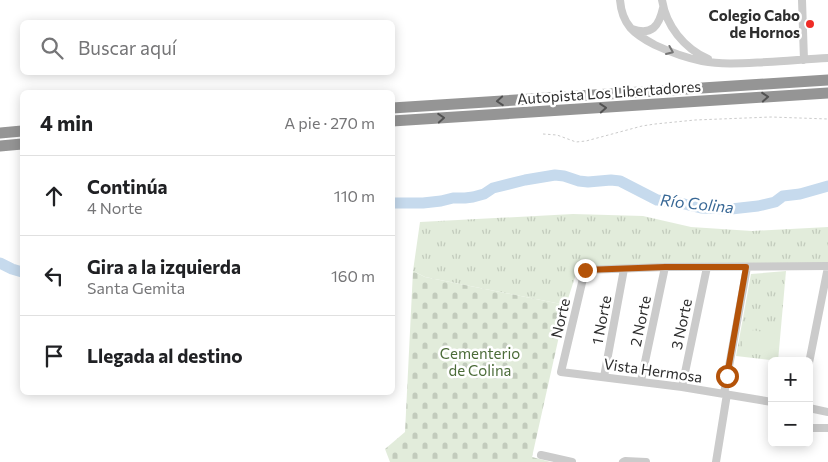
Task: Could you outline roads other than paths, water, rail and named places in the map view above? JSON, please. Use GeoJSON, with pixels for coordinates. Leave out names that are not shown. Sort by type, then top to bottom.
{"type":"FeatureCollection","features":[{"type":"Feature","properties":{"kind":"highway","name":"Autopista Los Libertadores"},"geometry":{"type":"LineString","coordinates":[[395,108],[828,80]]}},
{"type":"Feature","properties":{"kind":"highway","name":"Autopista Los Libertadores"},"geometry":{"type":"LineString","coordinates":[[395,121],[828,93]]}},
{"type":"Feature","properties":{"kind":"highway"},"geometry":{"type":"LineString","coordinates":[[0,132],[20,131]]}},
{"type":"Feature","properties":{"kind":"highway"},"geometry":{"type":"LineString","coordinates":[[0,146],[20,144]]}},
{"type":"Feature","properties":{"kind":"street"},"geometry":{"type":"LineString","coordinates":[[620,0],[622,14],[628,26],[640,37],[677,54],[702,61],[730,64],[828,58]]}},
{"type":"Feature","properties":{"kind":"street"},"geometry":{"type":"LineString","coordinates":[[802,0],[804,60]]}},
{"type":"Feature","properties":{"kind":"street"},"geometry":{"type":"LineString","coordinates":[[628,26],[641,31],[651,30],[659,22],[663,4]]}},
{"type":"Feature","properties":{"kind":"street"},"geometry":{"type":"LineString","coordinates":[[663,4],[671,25],[685,44],[700,55],[720,63]]}},
{"type":"Feature","properties":{"kind":"street"},"geometry":{"type":"LineString","coordinates":[[624,269],[828,266],[810,357]]}},
{"type":"Feature","properties":{"kind":"street","name":"2 Norte"},"geometry":{"type":"LineString","coordinates":[[642,381],[665,267]]}},
{"type":"Feature","properties":{"kind":"street","name":"3 Norte"},"geometry":{"type":"LineString","coordinates":[[682,387],[707,267]]}},
{"type":"Feature","properties":{"kind":"street"},"geometry":{"type":"LineString","coordinates":[[716,462],[746,267]]}},
{"type":"Feature","properties":{"kind":"street","name":"Norte"},"geometry":{"type":"LineString","coordinates":[[561,372],[585,270],[624,269]]}},
{"type":"Feature","properties":{"kind":"street","name":"1 Norte"},"geometry":{"type":"LineString","coordinates":[[604,377],[624,269]]}},
{"type":"Feature","properties":{"kind":"street","name":"Vista Hermosa"},"geometry":{"type":"LineString","coordinates":[[561,372],[642,381],[768,401]]}},
{"type":"Feature","properties":{"kind":"street"},"geometry":{"type":"LineString","coordinates":[[813,409],[828,412]]}},
{"type":"Feature","properties":{"kind":"street"},"geometry":{"type":"LineString","coordinates":[[813,428],[828,428]]}},
{"type":"Feature","properties":{"kind":"street"},"geometry":{"type":"LineString","coordinates":[[541,455],[572,462]]}},
{"type":"Feature","properties":{"kind":"street"},"geometry":{"type":"LineString","coordinates":[[623,462],[646,462]]}},
{"type":"Feature","properties":{"kind":"waterway","name":"Río Colina"},"geometry":{"type":"LineString","coordinates":[[395,203],[423,203],[473,197],[484,194],[493,188],[555,175],[588,182],[620,181],[657,200],[701,208],[731,209],[758,206],[775,202],[783,196],[800,194],[828,186]]}},
{"type":"Feature","properties":{"kind":"waterway","name":"Río Colina"},"geometry":{"type":"LineString","coordinates":[[0,263],[20,271]]}},
{"type":"Feature","properties":{"kind":"place","name":"Colegio Cabo de Hornos"},"geometry":{"type":"Point","coordinates":[810,24]}},
{"type":"Feature","properties":{"kind":"park label","name":"Cementerio de Colina"},"geometry":{"type":"Point","coordinates":[480,362]}}]}
